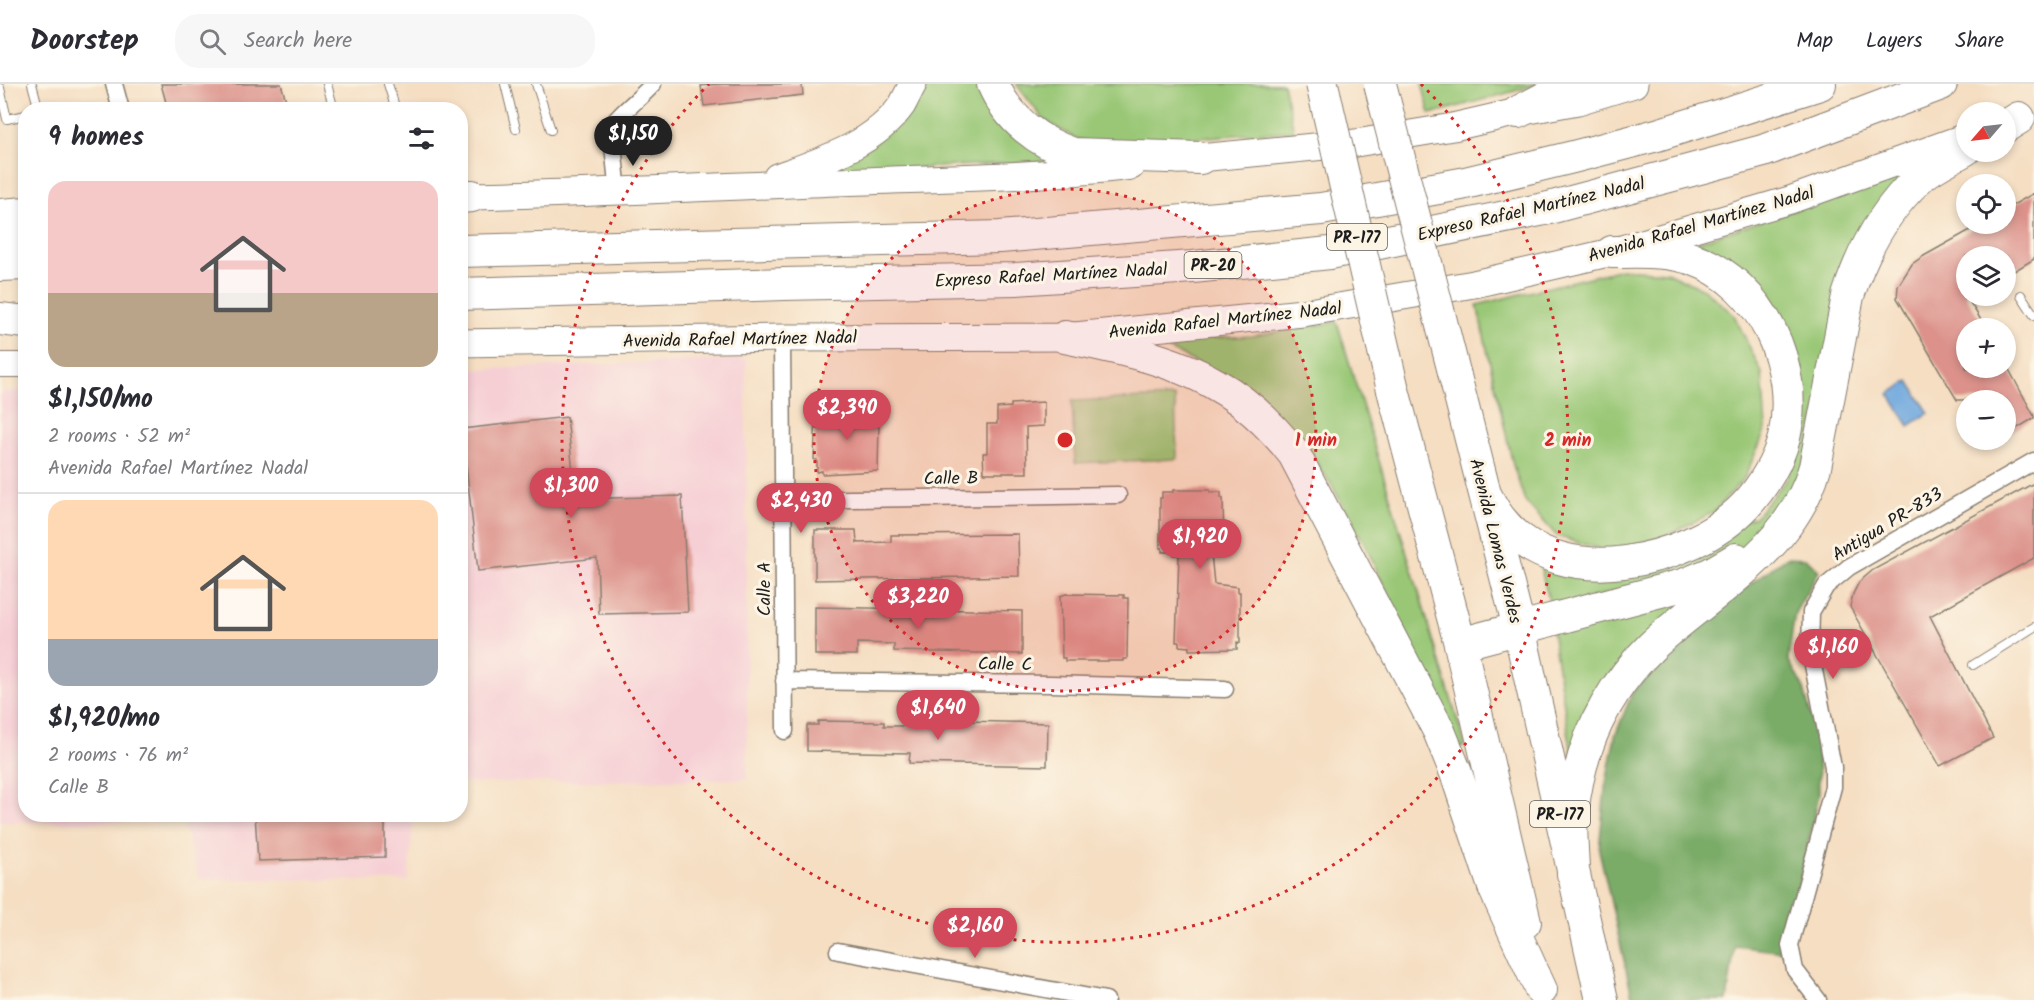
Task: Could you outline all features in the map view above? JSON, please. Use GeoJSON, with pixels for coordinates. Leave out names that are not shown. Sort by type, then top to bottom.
{"type":"FeatureCollection","features":[{"type":"Feature","properties":{"kind":"highway"},"geometry":{"type":"LineString","coordinates":[[993,84],[997,93],[1022,126],[1037,138],[1059,150],[1073,154],[1200,158]]}},
{"type":"Feature","properties":{"kind":"highway","name":"PR-177"},"geometry":{"type":"LineString","coordinates":[[1322,84],[1393,390],[1460,644],[1542,995]]}},
{"type":"Feature","properties":{"kind":"highway","name":"Avenida Lomas Verdes"},"geometry":{"type":"LineString","coordinates":[[1380,84],[1518,628],[1602,1000]]}},
{"type":"Feature","properties":{"kind":"highway"},"geometry":{"type":"LineString","coordinates":[[1518,112],[1572,84]]}},
{"type":"Feature","properties":{"kind":"highway"},"geometry":{"type":"LineString","coordinates":[[468,251],[1000,237],[1321,208],[1461,184],[1573,157],[1657,135],[1820,84]]}},
{"type":"Feature","properties":{"kind":"highway","name":"Expreso Rafael Martínez Nadal"},"geometry":{"type":"LineString","coordinates":[[468,294],[1016,279],[1193,267],[1330,253],[1549,208],[1762,151],[1941,84]]}},
{"type":"Feature","properties":{"kind":"highway"},"geometry":{"type":"LineString","coordinates":[[1573,874],[1572,816],[1581,765],[1592,728],[1612,693],[1652,646],[1756,559],[1796,513],[1809,488],[1815,467],[1848,296],[1856,271],[1871,238],[1890,211],[1920,177],[1956,155]]}},
{"type":"Feature","properties":{"kind":"highway"},"geometry":{"type":"LineString","coordinates":[[0,236],[18,234]]}},
{"type":"Feature","properties":{"kind":"highway"},"geometry":{"type":"LineString","coordinates":[[1485,494],[1502,521],[1533,548],[1549,556],[1603,565],[1635,560],[1700,539],[1721,526],[1746,505],[1775,461],[1784,438],[1787,400],[1785,373],[1780,353],[1760,310],[1751,299],[1716,271],[1691,259],[1658,252],[1612,252]]}},
{"type":"Feature","properties":{"kind":"highway"},"geometry":{"type":"LineString","coordinates":[[0,265],[18,264]]}},
{"type":"Feature","properties":{"kind":"highway"},"geometry":{"type":"LineString","coordinates":[[0,312],[18,311]]}},
{"type":"Feature","properties":{"kind":"highway"},"geometry":{"type":"LineString","coordinates":[[0,319],[18,321]]}},
{"type":"Feature","properties":{"kind":"highway"},"geometry":{"type":"LineString","coordinates":[[1065,337],[1182,368],[1215,384],[1264,420],[1294,454],[1439,731],[1456,773],[1494,887],[1542,995]]}},
{"type":"Feature","properties":{"kind":"highway"},"geometry":{"type":"LineString","coordinates":[[1460,644],[1683,585],[1710,574],[1777,537]]}},
{"type":"Feature","properties":{"kind":"main road"},"geometry":{"type":"LineString","coordinates":[[754,185],[818,162],[868,137],[888,121],[902,105],[913,84]]}},
{"type":"Feature","properties":{"kind":"main road"},"geometry":{"type":"LineString","coordinates":[[468,196],[618,193],[754,185],[1070,173],[1356,143],[1454,127],[1578,101],[1634,84]]}},
{"type":"Feature","properties":{"kind":"main road","name":"Avenida Rafael Martínez Nadal"},"geometry":{"type":"LineString","coordinates":[[468,343],[1065,337],[1303,314],[1474,284],[1612,252],[1790,200],[1956,140]]}},
{"type":"Feature","properties":{"kind":"main road"},"geometry":{"type":"LineString","coordinates":[[0,211],[18,210]]}},
{"type":"Feature","properties":{"kind":"main road"},"geometry":{"type":"LineString","coordinates":[[0,365],[18,365]]}},
{"type":"Feature","properties":{"kind":"street"},"geometry":{"type":"LineString","coordinates":[[114,84],[119,102]]}},
{"type":"Feature","properties":{"kind":"street"},"geometry":{"type":"LineString","coordinates":[[618,193],[613,145],[621,131],[619,118],[653,84]]}},
{"type":"Feature","properties":{"kind":"street","name":"Calle A"},"geometry":{"type":"LineString","coordinates":[[782,338],[784,731]]}},
{"type":"Feature","properties":{"kind":"street","name":"Antigua PR-833"},"geometry":{"type":"LineString","coordinates":[[1818,1000],[1795,970],[1790,945],[1833,787],[1833,767],[1810,650],[1811,612],[1826,586],[1849,567],[2034,462]]}},
{"type":"Feature","properties":{"kind":"street","name":"Calle B"},"geometry":{"type":"LineString","coordinates":[[783,500],[1119,495]]}},
{"type":"Feature","properties":{"kind":"street","name":"Calle C"},"geometry":{"type":"LineString","coordinates":[[784,681],[1051,684],[1225,689]]}},
{"type":"Feature","properties":{"kind":"street"},"geometry":{"type":"LineString","coordinates":[[837,951],[1106,1000]]}},
{"type":"Feature","properties":{"kind":"lane"},"geometry":{"type":"LineString","coordinates":[[32,84],[37,102]]}},
{"type":"Feature","properties":{"kind":"lane"},"geometry":{"type":"LineString","coordinates":[[327,84],[332,102]]}},
{"type":"Feature","properties":{"kind":"lane"},"geometry":{"type":"LineString","coordinates":[[388,84],[394,102]]}},
{"type":"Feature","properties":{"kind":"lane"},"geometry":{"type":"LineString","coordinates":[[505,84],[516,129]]}},
{"type":"Feature","properties":{"kind":"lane"},"geometry":{"type":"LineString","coordinates":[[536,84],[550,130]]}},
{"type":"Feature","properties":{"kind":"lane"},"geometry":{"type":"LineString","coordinates":[[0,88],[7,119],[18,117]]}},
{"type":"Feature","properties":{"kind":"lane"},"geometry":{"type":"LineString","coordinates":[[2021,295],[2034,315]]}},
{"type":"Feature","properties":{"kind":"lane"},"geometry":{"type":"LineString","coordinates":[[1973,665],[2034,627]]}},
{"type":"Feature","properties":{"kind":"shaded area"},"geometry":{"type":"Polygon","coordinates":[[[746,359],[747,779],[468,783],[468,370],[746,359]]]}},
{"type":"Feature","properties":{"kind":"shaded area"},"geometry":{"type":"Polygon","coordinates":[[[18,391],[18,822],[0,822],[0,392],[18,391]]]}},
{"type":"Feature","properties":{"kind":"shaded area"},"geometry":{"type":"Polygon","coordinates":[[[183,822],[413,822],[408,881],[199,879],[183,822]]]}},
{"type":"Feature","properties":{"kind":"green space"},"geometry":{"type":"Polygon","coordinates":[[[927,84],[984,84],[1066,160],[844,172],[843,162],[918,99],[927,84]]]}},
{"type":"Feature","properties":{"kind":"green space"},"geometry":{"type":"Polygon","coordinates":[[[1016,84],[1283,84],[1294,131],[1097,145],[1074,138],[1044,120],[1016,84]]]}},
{"type":"Feature","properties":{"kind":"green space"},"geometry":{"type":"Polygon","coordinates":[[[1422,84],[1541,84],[1430,114],[1422,84]]]}},
{"type":"Feature","properties":{"kind":"green space"},"geometry":{"type":"Polygon","coordinates":[[[1910,167],[1860,236],[1798,488],[1767,531],[1739,551],[1705,567],[1551,609],[1540,565],[1579,576],[1755,517],[1787,479],[1797,439],[1770,305],[1739,266],[1697,242],[1819,202],[1910,167]]]}},
{"type":"Feature","properties":{"kind":"green space"},"geometry":{"type":"Polygon","coordinates":[[[1622,269],[1667,272],[1705,290],[1734,315],[1762,373],[1766,429],[1745,477],[1714,512],[1670,534],[1613,553],[1557,536],[1525,501],[1513,465],[1477,305],[1622,269]]]}},
{"type":"Feature","properties":{"kind":"green space"},"geometry":{"type":"Polygon","coordinates":[[[1337,322],[1465,745],[1462,748],[1458,745],[1366,547],[1331,484],[1298,435],[1199,364],[1152,341],[1252,336],[1337,322]]]}},
{"type":"Feature","properties":{"kind":"green space"},"geometry":{"type":"Polygon","coordinates":[[[1175,397],[1177,459],[1075,463],[1072,401],[1175,397]]]}},
{"type":"Feature","properties":{"kind":"green space"},"geometry":{"type":"Polygon","coordinates":[[[1787,557],[1806,558],[1819,571],[1795,613],[1788,659],[1804,689],[1818,743],[1819,795],[1784,952],[1735,946],[1727,1000],[1633,1000],[1599,850],[1605,788],[1615,736],[1633,691],[1720,606],[1787,557]]]}},
{"type":"Feature","properties":{"kind":"green space"},"geometry":{"type":"Polygon","coordinates":[[[1712,584],[1573,761],[1552,631],[1712,584]]]}},
{"type":"Feature","properties":{"kind":"water"},"geometry":{"type":"Polygon","coordinates":[[[1909,381],[1929,413],[1909,426],[1889,394],[1909,381]]]}},
{"type":"Feature","properties":{"kind":"building"},"geometry":{"type":"Polygon","coordinates":[[[161,84],[281,84],[287,102],[166,102],[161,84]]]}},
{"type":"Feature","properties":{"kind":"building"},"geometry":{"type":"Polygon","coordinates":[[[802,84],[803,95],[704,106],[701,86],[802,84]]]}},
{"type":"Feature","properties":{"kind":"building"},"geometry":{"type":"Polygon","coordinates":[[[2034,193],[2034,259],[2016,270],[2016,246],[1956,246],[1956,306],[1972,306],[1980,318],[1956,318],[1956,378],[2014,378],[2034,416],[2016,429],[2016,390],[1956,390],[1956,398],[1897,298],[1898,286],[1912,264],[1963,234],[2016,234],[2016,203],[2034,193]]]}},
{"type":"Feature","properties":{"kind":"building"},"geometry":{"type":"Polygon","coordinates":[[[1044,402],[1044,426],[1026,427],[1027,473],[984,473],[983,453],[987,453],[987,424],[997,424],[997,408],[1011,407],[1011,404],[1044,402]]]}},
{"type":"Feature","properties":{"kind":"building"},"geometry":{"type":"Polygon","coordinates":[[[871,409],[871,412],[877,412],[877,423],[879,423],[878,471],[822,474],[822,471],[817,472],[817,460],[814,460],[816,413],[871,409]]]}},
{"type":"Feature","properties":{"kind":"building"},"geometry":{"type":"Polygon","coordinates":[[[567,417],[576,499],[682,496],[688,612],[599,614],[597,558],[478,571],[468,482],[468,428],[567,417]]]}},
{"type":"Feature","properties":{"kind":"building"},"geometry":{"type":"Polygon","coordinates":[[[2034,483],[2034,558],[1930,616],[1993,738],[1940,766],[1850,607],[1853,594],[1859,582],[1873,570],[2034,483]]]}},
{"type":"Feature","properties":{"kind":"building"},"geometry":{"type":"Polygon","coordinates":[[[1173,490],[1221,492],[1224,548],[1222,548],[1222,553],[1211,553],[1214,584],[1238,587],[1238,592],[1240,592],[1240,643],[1237,642],[1237,649],[1189,650],[1189,647],[1179,646],[1179,642],[1176,642],[1179,555],[1174,555],[1174,552],[1162,552],[1160,548],[1160,498],[1162,498],[1162,492],[1173,492],[1173,490]]]}},
{"type":"Feature","properties":{"kind":"building"},"geometry":{"type":"Polygon","coordinates":[[[815,530],[856,530],[857,543],[891,542],[891,535],[1018,534],[1019,576],[815,580],[815,530]]]}},
{"type":"Feature","properties":{"kind":"building"},"geometry":{"type":"Polygon","coordinates":[[[1066,594],[1124,595],[1124,598],[1128,598],[1127,659],[1123,661],[1065,661],[1065,658],[1062,658],[1060,596],[1066,594]]]}},
{"type":"Feature","properties":{"kind":"building"},"geometry":{"type":"Polygon","coordinates":[[[815,607],[1022,611],[1022,654],[894,651],[894,644],[857,643],[857,655],[815,655],[815,607]]]}},
{"type":"Feature","properties":{"kind":"building"},"geometry":{"type":"Polygon","coordinates":[[[922,720],[1048,723],[1047,766],[909,763],[910,753],[807,751],[807,725],[818,725],[818,721],[884,722],[884,726],[921,726],[922,720]]]}},
{"type":"Feature","properties":{"kind":"building"},"geometry":{"type":"Polygon","coordinates":[[[256,822],[385,822],[385,857],[258,861],[256,822]]]}}]}
